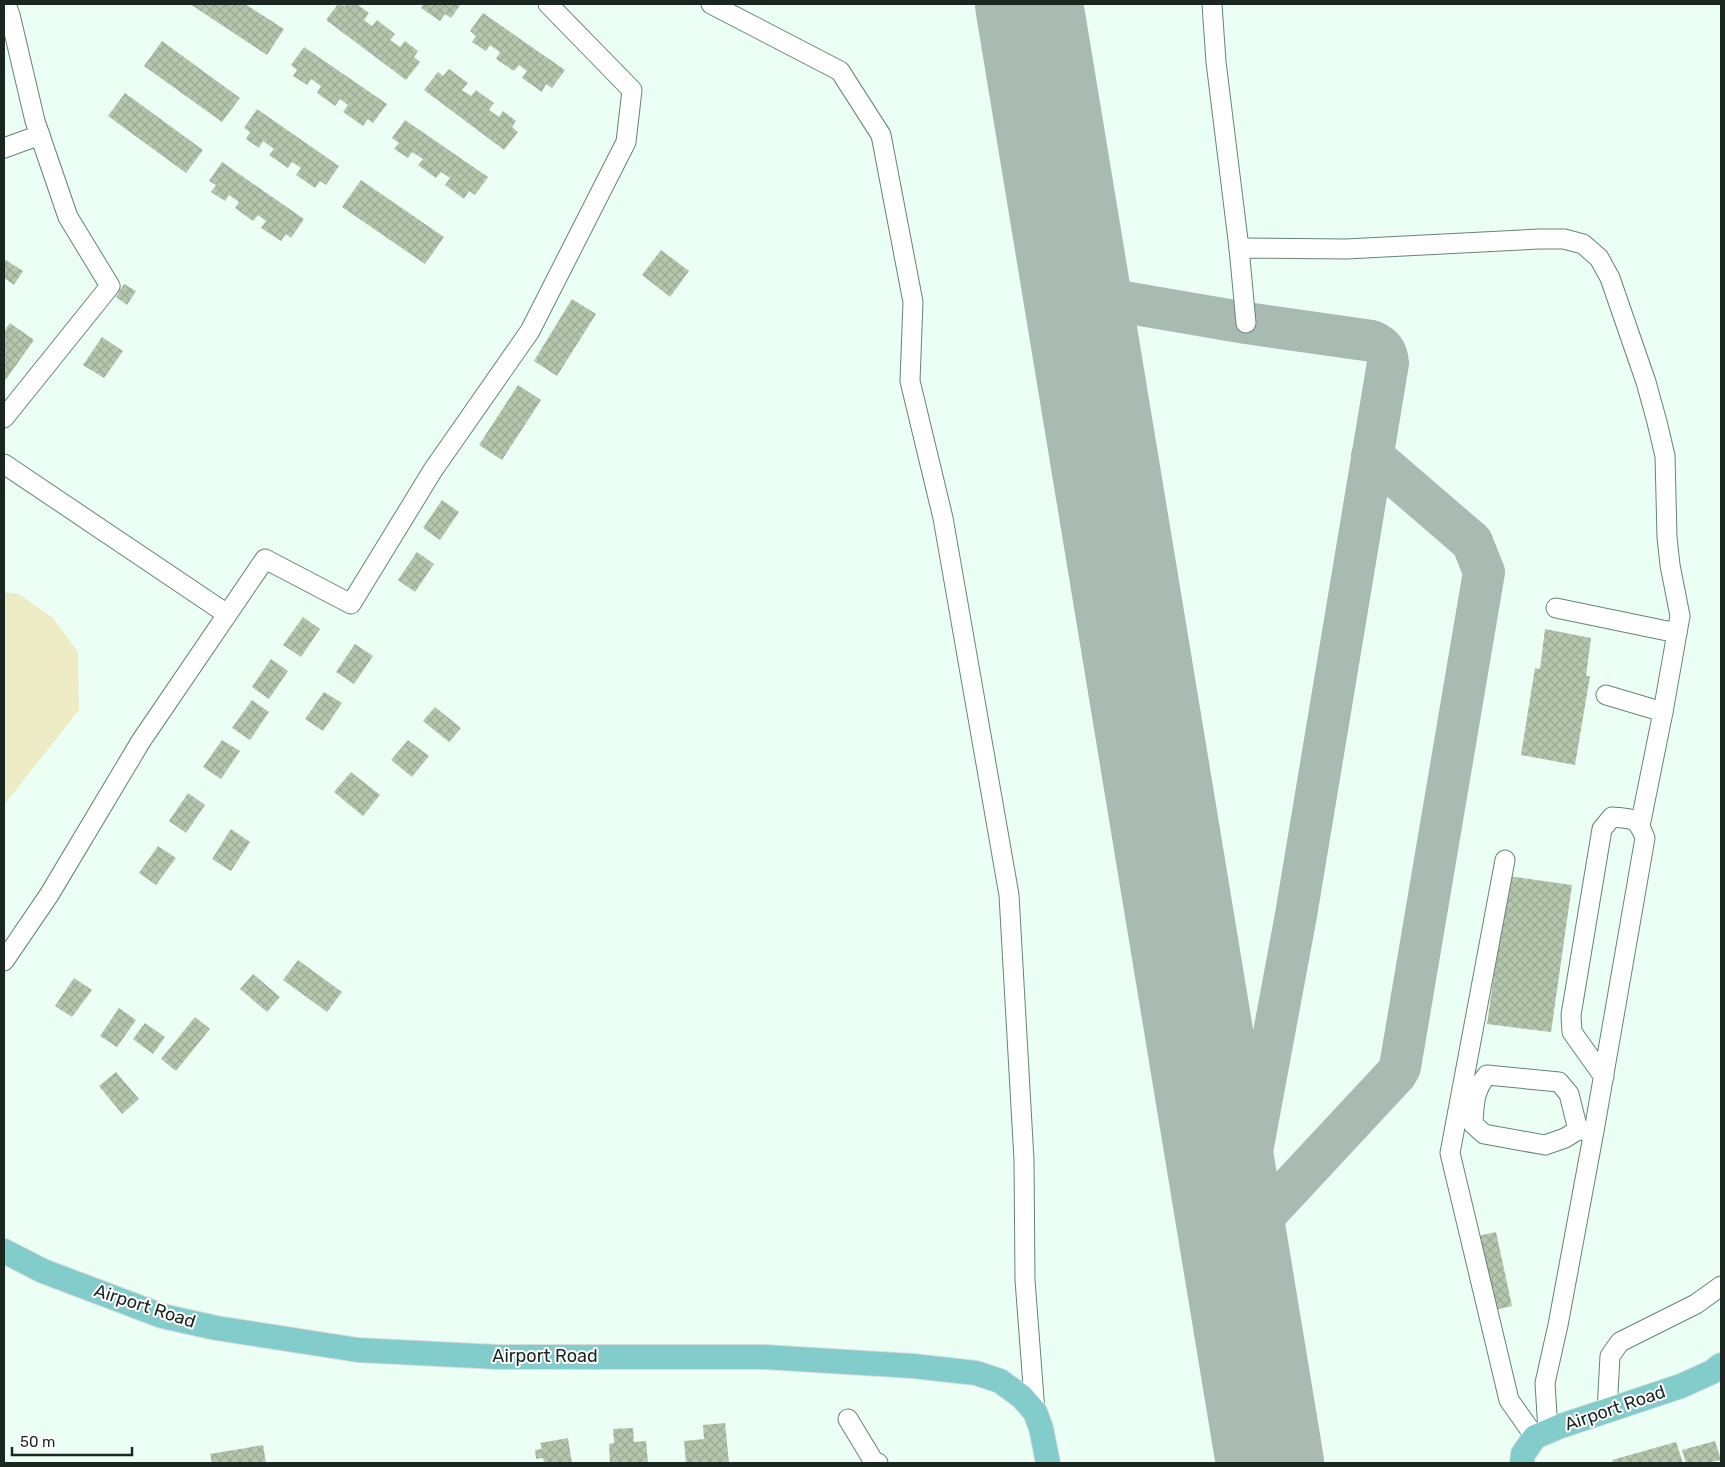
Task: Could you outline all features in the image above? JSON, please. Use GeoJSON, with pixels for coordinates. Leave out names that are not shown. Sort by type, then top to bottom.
{"type":"FeatureCollection","features":[{"type":"Feature","properties":{"kind":"main road","name":"Airport Road"},"geometry":{"type":"LineString","coordinates":[[4,1251],[42,1272],[162,1316],[216,1328],[358,1350],[497,1357],[764,1357],[913,1366],[976,1373],[1000,1381],[1022,1397],[1035,1412],[1042,1428],[1048,1463]]}},
{"type":"Feature","properties":{"kind":"main road","name":"Airport Road"},"geometry":{"type":"LineString","coordinates":[[1542,1434],[1681,1386],[1712,1372],[1721,1365]]}},
{"type":"Feature","properties":{"kind":"main road"},"geometry":{"type":"LineString","coordinates":[[1522,1463],[1523,1454],[1542,1434]]}},
{"type":"Feature","properties":{"kind":"lane"},"geometry":{"type":"LineString","coordinates":[[4,418],[110,286],[68,217],[40,135],[6,4]]}},
{"type":"Feature","properties":{"kind":"lane"},"geometry":{"type":"LineString","coordinates":[[4,961],[49,895],[141,741],[265,559],[351,604],[433,470],[530,331],[626,142],[632,90],[548,4]]}},
{"type":"Feature","properties":{"kind":"lane"},"geometry":{"type":"LineString","coordinates":[[711,4],[840,71],[881,135],[913,302],[910,381],[942,518],[1010,895],[1024,1160],[1025,1280],[1035,1412]]}},
{"type":"Feature","properties":{"kind":"lane"},"geometry":{"type":"LineString","coordinates":[[1212,4],[1216,62],[1239,248],[1246,323]]}},
{"type":"Feature","properties":{"kind":"lane"},"geometry":{"type":"LineString","coordinates":[[4,148],[40,135]]}},
{"type":"Feature","properties":{"kind":"lane"},"geometry":{"type":"LineString","coordinates":[[1239,248],[1346,249],[1564,239],[1583,244],[1599,258],[1610,278],[1646,382],[1665,456],[1667,537],[1670,566],[1680,616],[1640,826]]}},
{"type":"Feature","properties":{"kind":"lane"},"geometry":{"type":"LineString","coordinates":[[4,464],[227,614]]}},
{"type":"Feature","properties":{"kind":"lane"},"geometry":{"type":"LineString","coordinates":[[1556,608],[1677,633]]}},
{"type":"Feature","properties":{"kind":"lane"},"geometry":{"type":"LineString","coordinates":[[1606,695],[1662,712]]}},
{"type":"Feature","properties":{"kind":"lane"},"geometry":{"type":"LineString","coordinates":[[1542,1434],[1545,1383],[1558,1325],[1586,1130],[1604,1077],[1644,838],[1640,826],[1632,818],[1612,817],[1602,829],[1570,1015],[1572,1032],[1604,1077]]}},
{"type":"Feature","properties":{"kind":"lane"},"geometry":{"type":"LineString","coordinates":[[1505,860],[1450,1153],[1509,1400],[1542,1434]]}},
{"type":"Feature","properties":{"kind":"lane"},"geometry":{"type":"LineString","coordinates":[[1487,1075],[1559,1082],[1569,1094],[1586,1130],[1545,1145],[1484,1134],[1473,1124],[1478,1085],[1487,1075]]}},
{"type":"Feature","properties":{"kind":"lane"},"geometry":{"type":"LineString","coordinates":[[1607,1411],[1610,1356],[1620,1342],[1696,1304],[1721,1286]]}},
{"type":"Feature","properties":{"kind":"lane"},"geometry":{"type":"LineString","coordinates":[[848,1419],[874,1462],[878,1463]]}},
{"type":"Feature","properties":{"kind":"shaded area"},"geometry":{"type":"Polygon","coordinates":[[[4,592],[19,594],[53,618],[78,652],[79,710],[4,805],[4,592]]]}},
{"type":"Feature","properties":{"kind":"building"},"geometry":{"type":"Polygon","coordinates":[[[190,4],[245,4],[284,29],[267,55],[190,4]]]}},
{"type":"Feature","properties":{"kind":"building"},"geometry":{"type":"Polygon","coordinates":[[[338,4],[345,6],[347,4],[357,4],[369,13],[364,20],[372,26],[377,20],[395,34],[390,40],[400,47],[405,41],[418,51],[414,57],[420,62],[406,80],[326,20],[338,4]]]}},
{"type":"Feature","properties":{"kind":"building"},"geometry":{"type":"Polygon","coordinates":[[[424,4],[461,4],[451,18],[445,14],[440,21],[421,8],[424,4]]]}},
{"type":"Feature","properties":{"kind":"building"},"geometry":{"type":"Polygon","coordinates":[[[483,13],[565,70],[552,88],[546,84],[542,92],[522,78],[527,71],[519,65],[514,71],[496,59],[500,52],[490,45],[486,51],[472,42],[476,36],[470,31],[483,13]]]}},
{"type":"Feature","properties":{"kind":"building"},"geometry":{"type":"Polygon","coordinates":[[[162,41],[240,98],[222,122],[144,66],[162,41]]]}},
{"type":"Feature","properties":{"kind":"building"},"geometry":{"type":"Polygon","coordinates":[[[304,47],[387,104],[373,123],[368,119],[363,126],[343,112],[348,105],[340,99],[335,106],[317,93],[321,86],[311,79],[307,85],[293,76],[297,70],[291,65],[304,47]]]}},
{"type":"Feature","properties":{"kind":"building"},"geometry":{"type":"Polygon","coordinates":[[[449,69],[468,83],[462,90],[471,96],[476,90],[494,103],[489,110],[499,117],[503,111],[516,121],[512,127],[518,132],[504,150],[424,90],[438,72],[443,76],[449,69]]]}},
{"type":"Feature","properties":{"kind":"building"},"geometry":{"type":"Polygon","coordinates":[[[125,93],[203,150],[186,173],[108,116],[125,93]]]}},
{"type":"Feature","properties":{"kind":"building"},"geometry":{"type":"Polygon","coordinates":[[[257,109],[339,166],[326,185],[320,181],[315,188],[296,175],[301,168],[292,162],[288,168],[269,155],[274,149],[263,141],[259,148],[246,139],[250,132],[244,128],[257,109]]]}},
{"type":"Feature","properties":{"kind":"building"},"geometry":{"type":"Polygon","coordinates":[[[405,120],[488,177],[475,195],[469,191],[464,199],[445,185],[450,178],[441,172],[436,178],[418,165],[423,159],[412,152],[408,158],[394,149],[399,143],[392,138],[405,120]]]}},
{"type":"Feature","properties":{"kind":"building"},"geometry":{"type":"Polygon","coordinates":[[[222,162],[304,219],[291,238],[286,234],[281,241],[261,228],[266,221],[258,215],[253,221],[235,208],[239,202],[229,195],[225,201],[211,192],[216,185],[209,181],[222,162]]]}},
{"type":"Feature","properties":{"kind":"building"},"geometry":{"type":"Polygon","coordinates":[[[361,180],[444,237],[425,264],[342,207],[361,180]]]}},
{"type":"Feature","properties":{"kind":"building"},"geometry":{"type":"Polygon","coordinates":[[[661,250],[689,271],[670,297],[642,275],[661,250]]]}},
{"type":"Feature","properties":{"kind":"building"},"geometry":{"type":"Polygon","coordinates":[[[4,259],[23,271],[14,285],[4,278],[4,259]]]}},
{"type":"Feature","properties":{"kind":"building"},"geometry":{"type":"Polygon","coordinates":[[[124,284],[136,291],[127,305],[116,297],[124,284]]]}},
{"type":"Feature","properties":{"kind":"building"},"geometry":{"type":"Polygon","coordinates":[[[572,299],[596,314],[557,376],[534,361],[572,299]]]}},
{"type":"Feature","properties":{"kind":"building"},"geometry":{"type":"Polygon","coordinates":[[[10,323],[34,340],[4,382],[4,332],[10,323]]]}},
{"type":"Feature","properties":{"kind":"building"},"geometry":{"type":"Polygon","coordinates":[[[102,337],[123,351],[104,378],[83,365],[102,337]]]}},
{"type":"Feature","properties":{"kind":"building"},"geometry":{"type":"Polygon","coordinates":[[[518,385],[541,400],[502,460],[479,445],[518,385]]]}},
{"type":"Feature","properties":{"kind":"building"},"geometry":{"type":"Polygon","coordinates":[[[442,500],[459,512],[440,540],[423,528],[442,500]]]}},
{"type":"Feature","properties":{"kind":"building"},"geometry":{"type":"Polygon","coordinates":[[[417,552],[434,564],[415,592],[398,580],[417,552]]]}},
{"type":"Feature","properties":{"kind":"building"},"geometry":{"type":"Polygon","coordinates":[[[303,617],[320,629],[301,657],[283,645],[303,617]]]}},
{"type":"Feature","properties":{"kind":"building"},"geometry":{"type":"Polygon","coordinates":[[[1545,629],[1591,638],[1586,676],[1590,676],[1575,765],[1521,755],[1535,668],[1540,669],[1545,629]]]}},
{"type":"Feature","properties":{"kind":"building"},"geometry":{"type":"Polygon","coordinates":[[[355,644],[373,656],[354,684],[336,672],[355,644]]]}},
{"type":"Feature","properties":{"kind":"building"},"geometry":{"type":"Polygon","coordinates":[[[271,659],[288,671],[269,699],[252,687],[271,659]]]}},
{"type":"Feature","properties":{"kind":"building"},"geometry":{"type":"Polygon","coordinates":[[[324,692],[342,703],[323,731],[305,719],[324,692]]]}},
{"type":"Feature","properties":{"kind":"building"},"geometry":{"type":"Polygon","coordinates":[[[252,700],[269,712],[250,740],[232,728],[252,700]]]}},
{"type":"Feature","properties":{"kind":"building"},"geometry":{"type":"Polygon","coordinates":[[[435,707],[461,728],[449,742],[423,721],[435,707]]]}},
{"type":"Feature","properties":{"kind":"building"},"geometry":{"type":"Polygon","coordinates":[[[222,740],[240,751],[221,779],[203,767],[222,740]]]}},
{"type":"Feature","properties":{"kind":"building"},"geometry":{"type":"Polygon","coordinates":[[[408,740],[429,756],[412,777],[391,760],[408,740]]]}},
{"type":"Feature","properties":{"kind":"building"},"geometry":{"type":"Polygon","coordinates":[[[351,772],[380,795],[363,816],[334,792],[351,772]]]}},
{"type":"Feature","properties":{"kind":"building"},"geometry":{"type":"Polygon","coordinates":[[[188,793],[205,805],[186,833],[169,821],[188,793]]]}},
{"type":"Feature","properties":{"kind":"building"},"geometry":{"type":"Polygon","coordinates":[[[231,829],[250,842],[231,871],[212,859],[231,829]]]}},
{"type":"Feature","properties":{"kind":"building"},"geometry":{"type":"Polygon","coordinates":[[[158,846],[176,858],[156,885],[139,873],[158,846]]]}},
{"type":"Feature","properties":{"kind":"building"},"geometry":{"type":"Polygon","coordinates":[[[1508,876],[1572,885],[1551,1032],[1487,1024],[1508,876]]]}},
{"type":"Feature","properties":{"kind":"building"},"geometry":{"type":"Polygon","coordinates":[[[298,960],[342,992],[327,1012],[283,980],[298,960]]]}},
{"type":"Feature","properties":{"kind":"building"},"geometry":{"type":"Polygon","coordinates":[[[253,974],[280,997],[267,1012],[240,989],[253,974]]]}},
{"type":"Feature","properties":{"kind":"building"},"geometry":{"type":"Polygon","coordinates":[[[74,978],[92,990],[72,1017],[55,1006],[74,978]]]}},
{"type":"Feature","properties":{"kind":"building"},"geometry":{"type":"Polygon","coordinates":[[[119,1008],[136,1020],[117,1047],[100,1036],[119,1008]]]}},
{"type":"Feature","properties":{"kind":"building"},"geometry":{"type":"Polygon","coordinates":[[[195,1017],[210,1029],[176,1071],[161,1059],[195,1017]]]}},
{"type":"Feature","properties":{"kind":"building"},"geometry":{"type":"Polygon","coordinates":[[[145,1023],[165,1037],[153,1054],[133,1039],[145,1023]]]}},
{"type":"Feature","properties":{"kind":"building"},"geometry":{"type":"Polygon","coordinates":[[[116,1072],[139,1099],[122,1114],[99,1086],[116,1072]]]}},
{"type":"Feature","properties":{"kind":"building"},"geometry":{"type":"Polygon","coordinates":[[[1496,1232],[1512,1306],[1494,1310],[1478,1236],[1496,1232]]]}},
{"type":"Feature","properties":{"kind":"building"},"geometry":{"type":"Polygon","coordinates":[[[725,1423],[729,1463],[686,1463],[684,1441],[704,1439],[703,1425],[725,1423]]]}},
{"type":"Feature","properties":{"kind":"building"},"geometry":{"type":"Polygon","coordinates":[[[633,1428],[634,1442],[646,1441],[648,1463],[610,1463],[609,1444],[614,1443],[613,1429],[633,1428]]]}},
{"type":"Feature","properties":{"kind":"building"},"geometry":{"type":"Polygon","coordinates":[[[568,1438],[572,1463],[544,1463],[543,1458],[536,1459],[535,1450],[542,1449],[540,1443],[568,1438]]]}},
{"type":"Feature","properties":{"kind":"building"},"geometry":{"type":"Polygon","coordinates":[[[1715,1441],[1721,1460],[1708,1463],[1686,1463],[1682,1450],[1715,1441]]]}},
{"type":"Feature","properties":{"kind":"building"},"geometry":{"type":"Polygon","coordinates":[[[1676,1442],[1683,1463],[1613,1463],[1612,1460],[1676,1442]]]}},
{"type":"Feature","properties":{"kind":"building"},"geometry":{"type":"Polygon","coordinates":[[[263,1445],[266,1463],[212,1463],[210,1454],[263,1445]]]}},
{"type":"Feature","properties":{"kind":"taxiway"},"geometry":{"type":"LineString","coordinates":[[1077,294],[1246,323],[1372,341],[1384,349],[1388,363],[1296,915],[1234,1248]]}},
{"type":"Feature","properties":{"kind":"taxiway"},"geometry":{"type":"LineString","coordinates":[[1234,1248],[1396,1074],[1400,1067],[1484,572],[1472,542],[1372,456]]}},
{"type":"Feature","properties":{"kind":"runway"},"geometry":{"type":"LineString","coordinates":[[1029,4],[1270,1463]]}}]}
